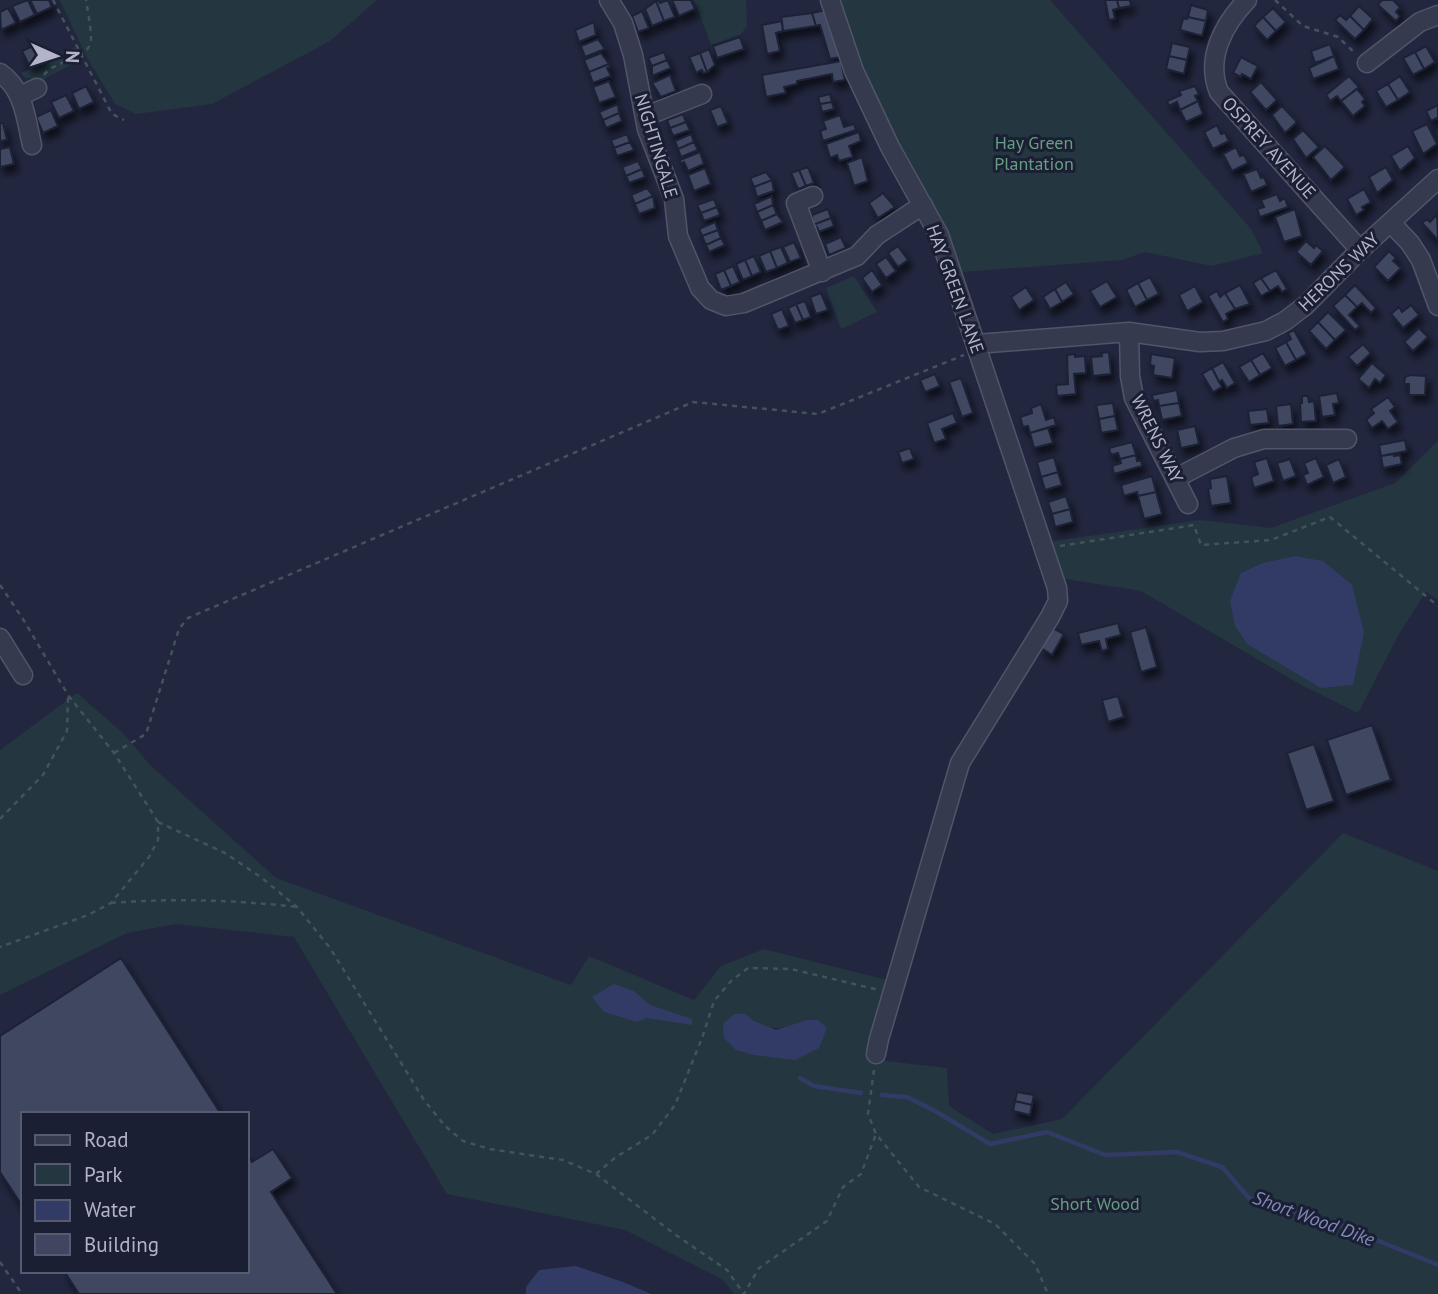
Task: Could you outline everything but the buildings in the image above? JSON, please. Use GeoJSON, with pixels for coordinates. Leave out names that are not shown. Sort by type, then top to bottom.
{"type":"FeatureCollection","features":[{"type":"Feature","properties":{"kind":"street","name":"NIGHTINGALE"},"geometry":{"type":"LineString","coordinates":[[609,0],[622,23],[633,55],[647,129],[674,199],[678,236],[699,288],[711,300],[726,306],[744,303],[822,272],[857,256],[877,235],[923,205]]}},
{"type":"Feature","properties":{"kind":"street","name":"HAY GREEN LANE"},"geometry":{"type":"LineString","coordinates":[[830,0],[854,71],[890,147],[939,235],[1057,588],[1058,601],[960,763],[892,993]]}},
{"type":"Feature","properties":{"kind":"street","name":"OSPREY AVENUE"},"geometry":{"type":"LineString","coordinates":[[1247,0],[1235,13],[1216,48],[1214,80],[1219,92],[1360,250]]}},
{"type":"Feature","properties":{"kind":"street"},"geometry":{"type":"LineString","coordinates":[[1367,63],[1420,22],[1438,15]]}},
{"type":"Feature","properties":{"kind":"street"},"geometry":{"type":"LineString","coordinates":[[0,73],[11,80],[20,96],[32,145]]}},
{"type":"Feature","properties":{"kind":"street"},"geometry":{"type":"LineString","coordinates":[[20,96],[37,88]]}},
{"type":"Feature","properties":{"kind":"street"},"geometry":{"type":"LineString","coordinates":[[646,116],[702,94]]}},
{"type":"Feature","properties":{"kind":"street","name":"HERONS WAY"},"geometry":{"type":"LineString","coordinates":[[977,348],[1129,331],[1200,342],[1223,341],[1266,331],[1306,306],[1360,250],[1438,179]]}},
{"type":"Feature","properties":{"kind":"street"},"geometry":{"type":"LineString","coordinates":[[813,196],[796,203],[822,272]]}},
{"type":"Feature","properties":{"kind":"street"},"geometry":{"type":"LineString","coordinates":[[1391,223],[1410,243],[1421,260],[1438,306]]}},
{"type":"Feature","properties":{"kind":"street","name":"WRENS WAY"},"geometry":{"type":"LineString","coordinates":[[1129,331],[1130,376],[1134,398],[1188,504]]}},
{"type":"Feature","properties":{"kind":"street"},"geometry":{"type":"LineString","coordinates":[[1176,478],[1234,448],[1264,439],[1346,439]]}},
{"type":"Feature","properties":{"kind":"street"},"geometry":{"type":"LineString","coordinates":[[0,638],[23,675]]}},
{"type":"Feature","properties":{"kind":"street"},"geometry":{"type":"LineString","coordinates":[[876,1054],[892,993]]}},
{"type":"Feature","properties":{"kind":"path"},"geometry":{"type":"LineString","coordinates":[[53,0],[112,114],[124,120]]}},
{"type":"Feature","properties":{"kind":"path"},"geometry":{"type":"LineString","coordinates":[[37,88],[37,82],[48,69],[88,49],[91,41],[86,0]]}},
{"type":"Feature","properties":{"kind":"path"},"geometry":{"type":"LineString","coordinates":[[1275,0],[1303,26],[1338,37],[1367,63]]}},
{"type":"Feature","properties":{"kind":"path"},"geometry":{"type":"LineString","coordinates":[[114,752],[146,734],[179,629],[188,618],[693,402],[818,414],[977,348]]}},
{"type":"Feature","properties":{"kind":"path"},"geometry":{"type":"LineString","coordinates":[[1042,547],[1194,525],[1201,545],[1271,540],[1330,517],[1438,606]]}},
{"type":"Feature","properties":{"kind":"path"},"geometry":{"type":"LineString","coordinates":[[0,585],[68,695],[114,752],[158,822],[158,840],[149,857],[111,903]]}},
{"type":"Feature","properties":{"kind":"path"},"geometry":{"type":"LineString","coordinates":[[0,819],[43,775],[67,731],[68,695]]}},
{"type":"Feature","properties":{"kind":"path"},"geometry":{"type":"LineString","coordinates":[[158,822],[225,853],[262,878],[297,907],[330,948],[424,1100],[445,1126],[463,1141],[490,1149],[563,1160],[596,1174],[727,1270],[744,1294],[759,1268],[827,1221],[843,1187],[861,1174],[876,1134]]}},
{"type":"Feature","properties":{"kind":"path"},"geometry":{"type":"LineString","coordinates":[[0,947],[88,915],[111,903],[166,898],[244,901],[297,907]]}},
{"type":"Feature","properties":{"kind":"path"},"geometry":{"type":"LineString","coordinates":[[596,1174],[616,1157],[652,1135],[675,1105],[714,1001],[731,981],[748,968],[791,969],[892,993]]}},
{"type":"Feature","properties":{"kind":"path"},"geometry":{"type":"LineString","coordinates":[[876,1054],[868,1114],[876,1134],[919,1187],[995,1224],[1035,1264],[1048,1294]]}},
{"type":"Feature","properties":{"kind":"path"},"geometry":{"type":"LineString","coordinates":[[0,1262],[22,1294]]}},
{"type":"Feature","properties":{"kind":"green space"},"geometry":{"type":"Polygon","coordinates":[[[60,0],[377,0],[330,41],[212,104],[136,114],[115,104],[86,56],[60,0]]]}},
{"type":"Feature","properties":{"kind":"green space"},"geometry":{"type":"Polygon","coordinates":[[[694,0],[746,0],[747,26],[741,34],[711,45],[694,0]]]}},
{"type":"Feature","properties":{"kind":"green space","name":"Hay Green Plantation"},"geometry":{"type":"Polygon","coordinates":[[[837,0],[1050,0],[1251,229],[1263,253],[1212,266],[1145,252],[1122,260],[961,272],[941,218],[884,119],[837,0]]]}},
{"type":"Feature","properties":{"kind":"green space"},"geometry":{"type":"Polygon","coordinates":[[[75,47],[81,60],[40,81],[25,78],[21,73],[75,47]]]}},
{"type":"Feature","properties":{"kind":"green space"},"geometry":{"type":"Polygon","coordinates":[[[854,276],[877,312],[841,329],[826,288],[854,276]]]}},
{"type":"Feature","properties":{"kind":"green space"},"geometry":{"type":"Polygon","coordinates":[[[1438,441],[1438,600],[1426,592],[1399,634],[1358,713],[1303,686],[1141,591],[1060,578],[1047,542],[1200,520],[1271,528],[1395,483],[1438,441]]]}},
{"type":"Feature","properties":{"kind":"green space","name":"Short Wood"},"geometry":{"type":"Polygon","coordinates":[[[77,693],[123,733],[150,765],[276,878],[571,985],[589,956],[694,1000],[721,966],[764,949],[887,980],[901,986],[880,1053],[886,1061],[947,1068],[949,1106],[993,1134],[1062,1119],[1343,833],[1438,871],[1438,1294],[734,1294],[722,1279],[625,1230],[447,1194],[294,937],[176,924],[127,933],[0,995],[0,750],[77,693]],[[745,1015],[795,1060],[806,1020],[775,1028],[745,1015]]]}},
{"type":"Feature","properties":{"kind":"water"},"geometry":{"type":"Polygon","coordinates":[[[1295,556],[1323,561],[1352,585],[1364,633],[1353,685],[1321,688],[1247,644],[1235,626],[1230,601],[1241,573],[1263,563],[1295,556]]]}},
{"type":"Feature","properties":{"kind":"water"},"geometry":{"type":"Polygon","coordinates":[[[614,984],[634,991],[650,1005],[692,1019],[692,1025],[647,1018],[637,1022],[604,1012],[592,997],[614,984]]]}},
{"type":"Feature","properties":{"kind":"water"},"geometry":{"type":"Polygon","coordinates":[[[734,1014],[745,1014],[776,1030],[806,1020],[818,1020],[827,1028],[819,1048],[795,1060],[753,1055],[736,1050],[724,1038],[723,1024],[734,1014]]]}},
{"type":"Feature","properties":{"kind":"water"},"geometry":{"type":"Polygon","coordinates":[[[576,1266],[651,1294],[526,1294],[526,1287],[539,1270],[576,1266]]]}},
{"type":"Feature","properties":{"kind":"waterway"},"geometry":{"type":"LineString","coordinates":[[800,1078],[814,1086],[861,1093]]}},
{"type":"Feature","properties":{"kind":"waterway","name":"Short Wood Dike"},"geometry":{"type":"LineString","coordinates":[[882,1095],[907,1097],[990,1144],[1047,1132],[1105,1155],[1177,1152],[1222,1167],[1249,1198],[1329,1221],[1438,1265]]}}]}
